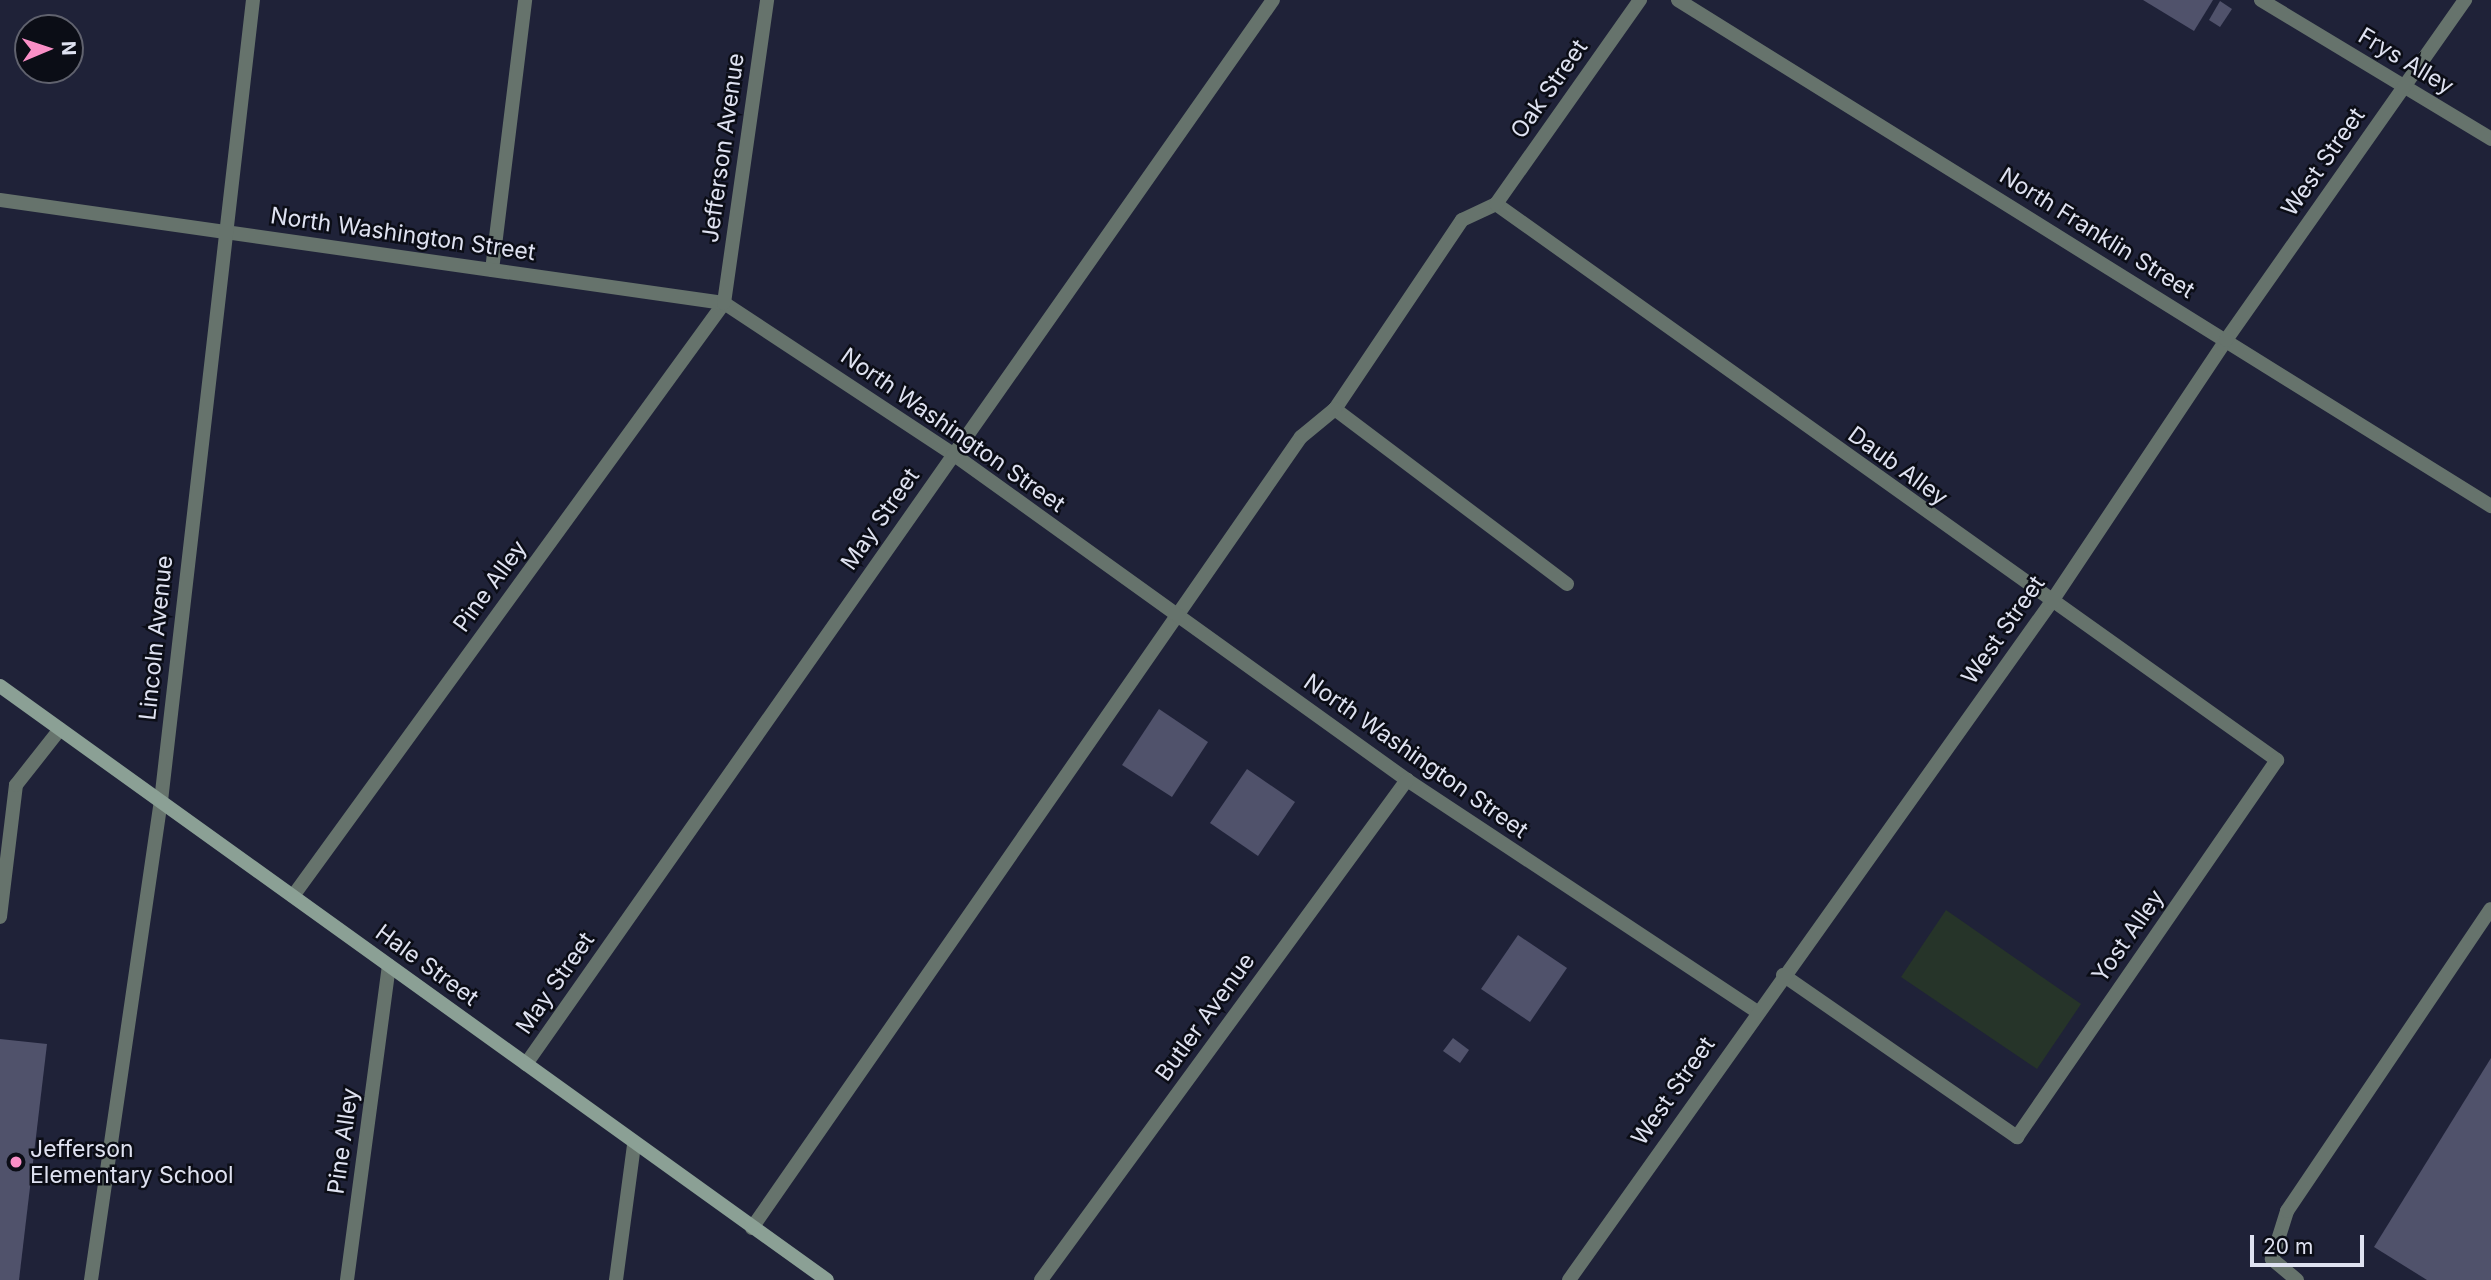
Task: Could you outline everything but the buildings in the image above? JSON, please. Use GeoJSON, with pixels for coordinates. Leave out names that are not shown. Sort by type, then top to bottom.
{"type":"FeatureCollection","features":[{"type":"Feature","properties":{"kind":"street","name":"Lincoln Avenue"},"geometry":{"type":"LineString","coordinates":[[90,1280],[161,801],[253,0]]}},
{"type":"Feature","properties":{"kind":"street"},"geometry":{"type":"LineString","coordinates":[[492,270],[525,0]]}},
{"type":"Feature","properties":{"kind":"street","name":"Jefferson Avenue"},"geometry":{"type":"LineString","coordinates":[[724,303],[767,0]]}},
{"type":"Feature","properties":{"kind":"street","name":"May Street"},"geometry":{"type":"LineString","coordinates":[[526,1064],[1273,0]]}},
{"type":"Feature","properties":{"kind":"street","name":"Oak Street"},"geometry":{"type":"LineString","coordinates":[[1496,204],[1640,0]]}},
{"type":"Feature","properties":{"kind":"street","name":"North Franklin Street"},"geometry":{"type":"LineString","coordinates":[[1678,0],[2491,506]]}},
{"type":"Feature","properties":{"kind":"street","name":"Frys Alley"},"geometry":{"type":"LineString","coordinates":[[2261,0],[2491,139]]}},
{"type":"Feature","properties":{"kind":"street","name":"West Street"},"geometry":{"type":"LineString","coordinates":[[1569,1280],[1756,1012],[2050,604],[2226,340],[2465,0]]}},
{"type":"Feature","properties":{"kind":"street","name":"North Washington Street"},"geometry":{"type":"LineString","coordinates":[[0,200],[724,303],[953,454],[1407,780],[1756,1012]]}},
{"type":"Feature","properties":{"kind":"street"},"geometry":{"type":"LineString","coordinates":[[752,1228],[1301,437],[1335,409],[1462,220],[1496,204]]}},
{"type":"Feature","properties":{"kind":"street","name":"Daub Alley"},"geometry":{"type":"LineString","coordinates":[[1496,204],[2050,604],[2277,760]]}},
{"type":"Feature","properties":{"kind":"street","name":"Pine Alley"},"geometry":{"type":"LineString","coordinates":[[293,896],[724,303]]}},
{"type":"Feature","properties":{"kind":"street"},"geometry":{"type":"LineString","coordinates":[[1335,409],[1567,584]]}},
{"type":"Feature","properties":{"kind":"street","name":"Hale Street"},"geometry":{"type":"LineString","coordinates":[[0,686],[634,1144],[827,1280]]}},
{"type":"Feature","properties":{"kind":"street"},"geometry":{"type":"LineString","coordinates":[[0,917],[6,820],[16,785],[61,729]]}},
{"type":"Feature","properties":{"kind":"street","name":"Yost Alley"},"geometry":{"type":"LineString","coordinates":[[1783,975],[2017,1137],[2277,760]]}},
{"type":"Feature","properties":{"kind":"street","name":"Butler Avenue"},"geometry":{"type":"LineString","coordinates":[[1041,1280],[1407,780]]}},
{"type":"Feature","properties":{"kind":"street"},"geometry":{"type":"LineString","coordinates":[[2297,1280],[2272,1259],[2287,1211],[2491,909]]}},
{"type":"Feature","properties":{"kind":"street","name":"Pine Alley"},"geometry":{"type":"LineString","coordinates":[[347,1280],[389,966]]}},
{"type":"Feature","properties":{"kind":"street"},"geometry":{"type":"LineString","coordinates":[[617,1280],[634,1144]]}},
{"type":"Feature","properties":{"kind":"green space"},"geometry":{"type":"Polygon","coordinates":[[[1946,910],[2081,1004],[2037,1069],[1901,977],[1946,910]]]}},
{"type":"Feature","properties":{"kind":"place","name":"Jefferson Elementary School"},"geometry":{"type":"Point","coordinates":[16,1162]}}]}
